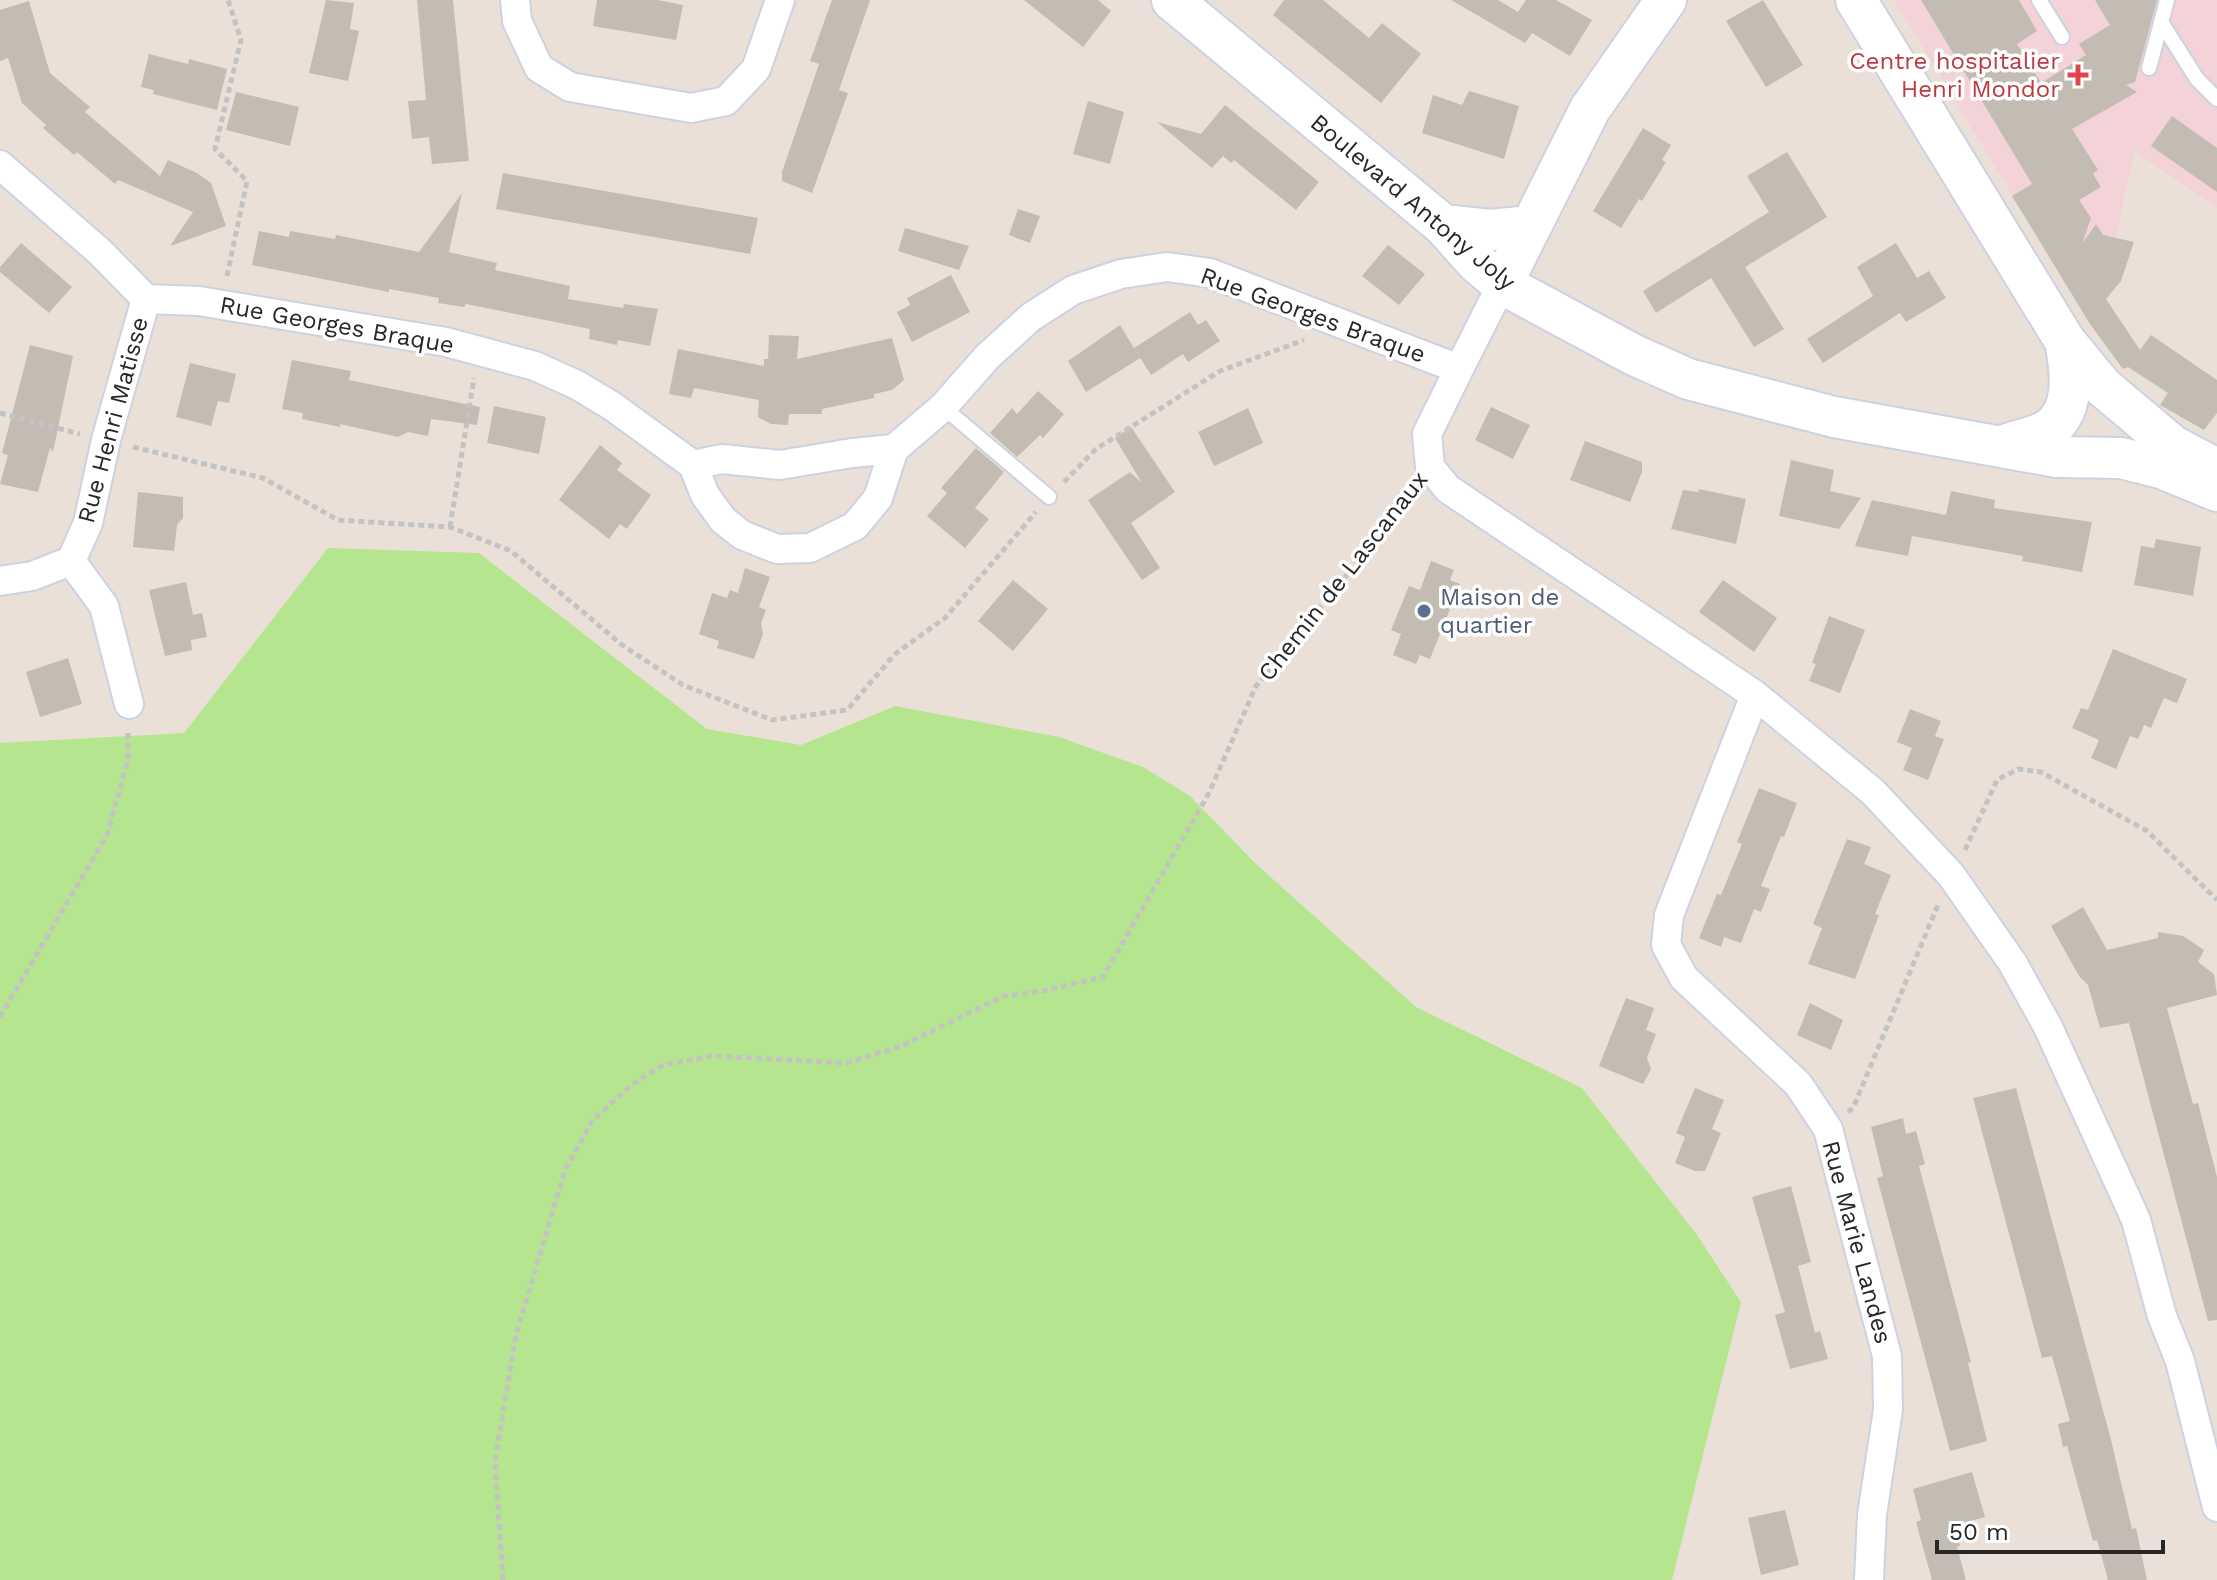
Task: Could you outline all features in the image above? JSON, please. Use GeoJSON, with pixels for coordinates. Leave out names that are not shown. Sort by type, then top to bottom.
{"type":"FeatureCollection","features":[{"type":"Feature","properties":{"kind":"street"},"geometry":{"type":"LineString","coordinates":[[515,0],[517,21],[539,68],[570,87],[691,108],[726,101],[756,69],[780,0]]}},
{"type":"Feature","properties":{"kind":"street","name":"Boulevard Antony Joly"},"geometry":{"type":"LineString","coordinates":[[1172,0],[1443,225],[1476,262],[1502,284],[1634,355],[1688,379],[1834,417],[2057,457],[2121,458],[2161,468],[2217,491]]}},
{"type":"Feature","properties":{"kind":"street"},"geometry":{"type":"LineString","coordinates":[[1856,0],[2065,341],[2103,387],[2173,446],[2217,468]]}},
{"type":"Feature","properties":{"kind":"street"},"geometry":{"type":"LineString","coordinates":[[1459,369],[1590,109],[1652,5]]}},
{"type":"Feature","properties":{"kind":"street"},"geometry":{"type":"LineString","coordinates":[[0,165],[100,252],[146,299]]}},
{"type":"Feature","properties":{"kind":"street"},"geometry":{"type":"LineString","coordinates":[[1443,225],[1526,236]]}},
{"type":"Feature","properties":{"kind":"street"},"geometry":{"type":"LineString","coordinates":[[1526,236],[1538,284],[1559,316]]}},
{"type":"Feature","properties":{"kind":"street","name":"Rue Georges Braque"},"geometry":{"type":"LineString","coordinates":[[146,299],[221,305],[478,350],[535,366],[577,385],[612,406],[693,465],[705,495],[723,520],[742,535],[777,549],[810,548],[855,526],[878,498],[894,449],[943,407],[988,356],[1031,317],[1073,290],[1121,274],[1167,267],[1210,273],[1459,369]]}},
{"type":"Feature","properties":{"kind":"street","name":"Rue Henri Matisse"},"geometry":{"type":"LineString","coordinates":[[71,561],[88,523],[106,440],[146,299]]}},
{"type":"Feature","properties":{"kind":"street","name":"Boulevard Antony Joly"},"geometry":{"type":"LineString","coordinates":[[2002,446],[2043,433],[2053,426],[2065,406],[2070,386],[2065,341]]}},
{"type":"Feature","properties":{"kind":"street","name":"Chemin de Lascanaux"},"geometry":{"type":"LineString","coordinates":[[1430,467],[1427,434],[1459,369]]}},
{"type":"Feature","properties":{"kind":"street"},"geometry":{"type":"LineString","coordinates":[[693,465],[722,459],[780,465],[894,449]]}},
{"type":"Feature","properties":{"kind":"street"},"geometry":{"type":"LineString","coordinates":[[1430,467],[1448,489],[1755,695],[1873,792],[1951,875],[2012,962],[2048,1027],[2136,1220],[2162,1316],[2180,1361],[2217,1507]]}},
{"type":"Feature","properties":{"kind":"street"},"geometry":{"type":"LineString","coordinates":[[0,581],[32,576],[71,561],[104,606],[129,704]]}},
{"type":"Feature","properties":{"kind":"street","name":"Rue Marie Landes"},"geometry":{"type":"LineString","coordinates":[[1755,695],[1669,915],[1666,945],[1684,978],[1798,1084],[1828,1129],[1887,1356],[1888,1410],[1872,1515],[1869,1580]]}},
{"type":"Feature","properties":{"kind":"lane"},"geometry":{"type":"LineString","coordinates":[[2039,0],[2062,37]]}},
{"type":"Feature","properties":{"kind":"lane"},"geometry":{"type":"LineString","coordinates":[[2149,68],[2167,0]]}},
{"type":"Feature","properties":{"kind":"lane"},"geometry":{"type":"LineString","coordinates":[[2161,22],[2197,79],[2217,99]]}},
{"type":"Feature","properties":{"kind":"lane"},"geometry":{"type":"LineString","coordinates":[[943,407],[1049,497]]}},
{"type":"Feature","properties":{"kind":"path"},"geometry":{"type":"LineString","coordinates":[[221,305],[247,181],[215,149],[241,40],[228,0]]}},
{"type":"Feature","properties":{"kind":"path"},"geometry":{"type":"LineString","coordinates":[[450,527],[478,350]]}},
{"type":"Feature","properties":{"kind":"path"},"geometry":{"type":"LineString","coordinates":[[0,413],[106,440]]}},
{"type":"Feature","properties":{"kind":"path","name":"Chemin de Lascanaux"},"geometry":{"type":"LineString","coordinates":[[503,1580],[495,1461],[516,1335],[565,1170],[592,1121],[631,1085],[663,1065],[712,1056],[847,1063],[901,1046],[1004,996],[1043,991],[1103,977],[1209,793],[1256,686],[1385,528],[1430,467]]}},
{"type":"Feature","properties":{"kind":"path"},"geometry":{"type":"LineString","coordinates":[[0,1017],[107,835],[128,760],[129,704]]}},
{"type":"Feature","properties":{"kind":"path"},"geometry":{"type":"LineString","coordinates":[[1828,1129],[1853,1108],[1951,875],[1971,840],[1997,780],[2018,769],[2041,772],[2147,831],[2217,900]]}},
{"type":"Feature","properties":{"kind":"shaded area","name":"Centre hospitalier Henri Mondor"},"geometry":{"type":"Polygon","coordinates":[[[1894,0],[2217,0],[2217,208],[2134,151],[2106,287],[2022,211],[1894,0]]]}},
{"type":"Feature","properties":{"kind":"green space"},"geometry":{"type":"Polygon","coordinates":[[[328,548],[479,553],[707,729],[801,745],[895,706],[1059,737],[1143,767],[1190,796],[1255,863],[1416,1007],[1582,1088],[1697,1235],[1741,1302],[1672,1580],[0,1580],[0,743],[184,733],[328,548]]]}},
{"type":"Feature","properties":{"kind":"building"},"geometry":{"type":"Polygon","coordinates":[[[326,0],[354,3],[350,29],[359,31],[348,81],[309,73],[326,0]]]}},
{"type":"Feature","properties":{"kind":"building"},"geometry":{"type":"Polygon","coordinates":[[[417,0],[453,0],[469,161],[432,164],[429,137],[412,139],[408,101],[426,100],[417,0]]]}},
{"type":"Feature","properties":{"kind":"building"},"geometry":{"type":"Polygon","coordinates":[[[597,0],[658,0],[683,5],[676,40],[593,26],[597,0]]]}},
{"type":"Feature","properties":{"kind":"building"},"geometry":{"type":"Polygon","coordinates":[[[832,0],[870,0],[839,90],[848,93],[812,193],[782,181],[782,172],[819,64],[810,61],[832,0]]]}},
{"type":"Feature","properties":{"kind":"building"},"geometry":{"type":"Polygon","coordinates":[[[1024,0],[1098,0],[1111,11],[1083,47],[1024,0]]]}},
{"type":"Feature","properties":{"kind":"building"},"geometry":{"type":"Polygon","coordinates":[[[1284,0],[1323,0],[1369,38],[1382,23],[1421,54],[1381,103],[1273,15],[1284,0]]]}},
{"type":"Feature","properties":{"kind":"building"},"geometry":{"type":"Polygon","coordinates":[[[1451,0],[1498,0],[1518,12],[1526,0],[1556,0],[1592,20],[1570,56],[1532,33],[1525,43],[1451,0]]]}},
{"type":"Feature","properties":{"kind":"building"},"geometry":{"type":"Polygon","coordinates":[[[1763,0],[1803,65],[1766,87],[1726,21],[1763,0]]]}},
{"type":"Feature","properties":{"kind":"building"},"geometry":{"type":"Polygon","coordinates":[[[1921,0],[2019,0],[2037,31],[2017,44],[2041,83],[2086,55],[2079,44],[2110,25],[2095,0],[2157,0],[2135,82],[2126,85],[2137,92],[2072,129],[2098,170],[2093,174],[2101,187],[2079,200],[2091,218],[2082,244],[2096,224],[2103,235],[2134,242],[2121,281],[2106,299],[2140,350],[2151,335],[2217,380],[2217,413],[2204,430],[2160,405],[2168,393],[2128,367],[2123,369],[2090,324],[2012,196],[2032,184],[1921,0]]]}},
{"type":"Feature","properties":{"kind":"building"},"geometry":{"type":"Polygon","coordinates":[[[29,1],[50,73],[90,107],[85,112],[160,176],[168,160],[211,183],[226,226],[170,246],[193,212],[118,180],[115,184],[43,128],[46,125],[22,103],[8,58],[0,61],[0,10],[29,1]]]}},
{"type":"Feature","properties":{"kind":"building"},"geometry":{"type":"Polygon","coordinates":[[[149,54],[188,64],[189,59],[227,69],[217,110],[153,94],[154,90],[141,87],[149,54]]]}},
{"type":"Feature","properties":{"kind":"building"},"geometry":{"type":"Polygon","coordinates":[[[1469,91],[1519,106],[1504,159],[1422,133],[1433,95],[1462,105],[1469,91]]]}},
{"type":"Feature","properties":{"kind":"building"},"geometry":{"type":"Polygon","coordinates":[[[236,92],[299,107],[290,146],[226,130],[236,92]]]}},
{"type":"Feature","properties":{"kind":"building"},"geometry":{"type":"Polygon","coordinates":[[[1088,101],[1124,112],[1110,164],[1073,154],[1088,101]]]}},
{"type":"Feature","properties":{"kind":"building"},"geometry":{"type":"Polygon","coordinates":[[[1225,105],[1319,182],[1296,210],[1234,160],[1231,163],[1223,156],[1212,168],[1157,122],[1201,134],[1225,105]]]}},
{"type":"Feature","properties":{"kind":"building"},"geometry":{"type":"Polygon","coordinates":[[[2172,116],[2217,148],[2217,192],[2151,146],[2172,116]]]}},
{"type":"Feature","properties":{"kind":"building"},"geometry":{"type":"Polygon","coordinates":[[[1643,128],[1671,145],[1662,160],[1666,162],[1621,228],[1593,211],[1643,128]]]}},
{"type":"Feature","properties":{"kind":"building"},"geometry":{"type":"Polygon","coordinates":[[[1787,152],[1827,217],[1745,267],[1784,329],[1754,347],[1711,278],[1656,313],[1643,291],[1769,212],[1747,176],[1787,152]]]}},
{"type":"Feature","properties":{"kind":"building"},"geometry":{"type":"Polygon","coordinates":[[[503,173],[758,218],[750,254],[496,209],[503,173]]]}},
{"type":"Feature","properties":{"kind":"building"},"geometry":{"type":"Polygon","coordinates":[[[462,193],[449,252],[497,263],[495,270],[570,286],[568,299],[623,308],[624,304],[658,309],[650,346],[618,340],[617,345],[589,339],[590,329],[466,304],[464,307],[438,303],[439,298],[389,289],[389,292],[252,265],[259,231],[289,237],[290,231],[335,239],[336,235],[419,252],[462,193]]]}},
{"type":"Feature","properties":{"kind":"building"},"geometry":{"type":"Polygon","coordinates":[[[1018,209],[1040,216],[1030,243],[1009,235],[1018,209]]]}},
{"type":"Feature","properties":{"kind":"building"},"geometry":{"type":"Polygon","coordinates":[[[905,228],[969,246],[959,270],[898,251],[905,228]]]}},
{"type":"Feature","properties":{"kind":"building"},"geometry":{"type":"Polygon","coordinates":[[[21,243],[72,287],[49,313],[0,272],[0,267],[21,243]]]}},
{"type":"Feature","properties":{"kind":"building"},"geometry":{"type":"Polygon","coordinates":[[[1896,243],[1917,278],[1929,271],[1946,298],[1906,322],[1900,313],[1823,363],[1807,339],[1873,296],[1857,267],[1896,243]]]}},
{"type":"Feature","properties":{"kind":"building"},"geometry":{"type":"Polygon","coordinates":[[[1388,245],[1425,274],[1399,305],[1362,276],[1388,245]]]}},
{"type":"Feature","properties":{"kind":"building"},"geometry":{"type":"Polygon","coordinates":[[[951,275],[970,312],[912,342],[897,312],[910,305],[907,298],[951,275]]]}},
{"type":"Feature","properties":{"kind":"building"},"geometry":{"type":"Polygon","coordinates":[[[1190,312],[1198,325],[1206,320],[1220,341],[1188,362],[1183,354],[1151,375],[1134,348],[1190,312]]]}},
{"type":"Feature","properties":{"kind":"building"},"geometry":{"type":"Polygon","coordinates":[[[1120,325],[1140,358],[1086,392],[1068,361],[1120,325]]]}},
{"type":"Feature","properties":{"kind":"building"},"geometry":{"type":"Polygon","coordinates":[[[769,335],[799,336],[797,359],[892,338],[904,380],[892,390],[874,394],[874,398],[822,409],[822,414],[789,414],[788,425],[771,424],[758,417],[759,400],[694,388],[691,398],[669,394],[678,349],[764,366],[764,359],[768,359],[769,335]]]}},
{"type":"Feature","properties":{"kind":"building"},"geometry":{"type":"Polygon","coordinates":[[[30,345],[73,356],[53,452],[50,448],[38,492],[0,484],[8,455],[2,453],[30,345]]]}},
{"type":"Feature","properties":{"kind":"building"},"geometry":{"type":"Polygon","coordinates":[[[292,360],[351,371],[349,380],[480,407],[477,425],[431,419],[428,436],[408,432],[398,437],[302,419],[303,413],[282,409],[292,360]]]}},
{"type":"Feature","properties":{"kind":"building"},"geometry":{"type":"Polygon","coordinates":[[[190,363],[236,374],[229,403],[218,401],[211,426],[176,417],[190,363]]]}},
{"type":"Feature","properties":{"kind":"building"},"geometry":{"type":"Polygon","coordinates":[[[1038,391],[1064,414],[1043,438],[1040,435],[1017,457],[990,433],[1012,408],[1017,414],[1038,391]]]}},
{"type":"Feature","properties":{"kind":"building"},"geometry":{"type":"Polygon","coordinates":[[[494,406],[546,417],[539,454],[487,443],[494,406]]]}},
{"type":"Feature","properties":{"kind":"building"},"geometry":{"type":"Polygon","coordinates":[[[1491,407],[1530,425],[1513,459],[1475,440],[1491,407]]]}},
{"type":"Feature","properties":{"kind":"building"},"geometry":{"type":"Polygon","coordinates":[[[1248,408],[1263,443],[1214,466],[1198,432],[1248,408]]]}},
{"type":"Feature","properties":{"kind":"building"},"geometry":{"type":"Polygon","coordinates":[[[1131,427],[1175,492],[1131,523],[1160,568],[1142,580],[1088,500],[1130,472],[1142,483],[1115,438],[1131,427]]]}},
{"type":"Feature","properties":{"kind":"building"},"geometry":{"type":"Polygon","coordinates":[[[1585,441],[1642,462],[1642,472],[1630,502],[1570,480],[1585,441]]]}},
{"type":"Feature","properties":{"kind":"building"},"geometry":{"type":"Polygon","coordinates":[[[600,445],[622,463],[617,470],[651,495],[627,529],[620,524],[609,539],[559,500],[600,445]]]}},
{"type":"Feature","properties":{"kind":"building"},"geometry":{"type":"Polygon","coordinates":[[[976,448],[1004,472],[975,508],[989,519],[965,548],[927,516],[947,493],[941,488],[976,448]]]}},
{"type":"Feature","properties":{"kind":"building"},"geometry":{"type":"Polygon","coordinates":[[[1791,460],[1834,470],[1830,491],[1861,498],[1839,529],[1779,516],[1791,460]]]}},
{"type":"Feature","properties":{"kind":"building"},"geometry":{"type":"Polygon","coordinates":[[[1699,489],[1746,499],[1736,544],[1671,529],[1683,490],[1698,492],[1699,489]]]}},
{"type":"Feature","properties":{"kind":"building"},"geometry":{"type":"Polygon","coordinates":[[[1951,491],[1995,500],[1994,508],[2092,522],[2082,572],[2022,561],[2023,556],[1912,536],[1908,556],[1855,546],[1872,500],[1946,515],[1951,491]]]}},
{"type":"Feature","properties":{"kind":"building"},"geometry":{"type":"Polygon","coordinates":[[[138,492],[183,497],[183,518],[177,525],[174,551],[133,547],[138,492]]]}},
{"type":"Feature","properties":{"kind":"building"},"geometry":{"type":"Polygon","coordinates":[[[2156,539],[2201,547],[2193,596],[2134,585],[2141,546],[2154,548],[2156,539]]]}},
{"type":"Feature","properties":{"kind":"building","name":"Maison de quartier"},"geometry":{"type":"Polygon","coordinates":[[[1431,561],[1454,570],[1450,580],[1460,584],[1430,659],[1420,655],[1416,664],[1393,655],[1401,634],[1391,630],[1409,586],[1420,590],[1431,561]]]}},
{"type":"Feature","properties":{"kind":"building"},"geometry":{"type":"Polygon","coordinates":[[[745,568],[770,577],[759,607],[766,610],[761,623],[763,634],[754,659],[717,648],[719,641],[699,634],[712,593],[727,598],[730,590],[738,593],[745,568]]]}},
{"type":"Feature","properties":{"kind":"building"},"geometry":{"type":"Polygon","coordinates":[[[1013,580],[1048,609],[1013,651],[978,621],[1013,580]]]}},
{"type":"Feature","properties":{"kind":"building"},"geometry":{"type":"Polygon","coordinates":[[[1723,580],[1777,618],[1754,652],[1699,612],[1723,580]]]}},
{"type":"Feature","properties":{"kind":"building"},"geometry":{"type":"Polygon","coordinates":[[[186,582],[193,615],[202,613],[207,637],[191,640],[192,650],[165,656],[149,590],[186,582]]]}},
{"type":"Feature","properties":{"kind":"building"},"geometry":{"type":"Polygon","coordinates":[[[1829,616],[1865,630],[1840,693],[1809,681],[1816,664],[1812,663],[1829,616]]]}},
{"type":"Feature","properties":{"kind":"building"},"geometry":{"type":"Polygon","coordinates":[[[2113,649],[2187,679],[2177,703],[2164,698],[2151,728],[2144,725],[2138,739],[2130,736],[2116,769],[2091,758],[2099,740],[2072,728],[2081,708],[2088,710],[2113,649]]]}},
{"type":"Feature","properties":{"kind":"building"},"geometry":{"type":"Polygon","coordinates":[[[68,658],[82,704],[40,717],[26,672],[68,658]]]}},
{"type":"Feature","properties":{"kind":"building"},"geometry":{"type":"Polygon","coordinates":[[[1910,709],[1941,721],[1935,736],[1944,739],[1928,780],[1903,770],[1912,748],[1897,742],[1910,709]]]}},
{"type":"Feature","properties":{"kind":"building"},"geometry":{"type":"Polygon","coordinates":[[[1759,788],[1797,803],[1761,886],[1770,889],[1761,912],[1754,909],[1741,943],[1724,937],[1721,947],[1699,938],[1742,844],[1737,842],[1759,788]]]}},
{"type":"Feature","properties":{"kind":"building"},"geometry":{"type":"Polygon","coordinates":[[[1847,839],[1871,847],[1864,864],[1891,875],[1855,979],[1808,964],[1822,928],[1813,924],[1847,839]]]}},
{"type":"Feature","properties":{"kind":"building"},"geometry":{"type":"Polygon","coordinates":[[[2083,907],[2107,950],[2158,938],[2158,932],[2183,936],[2204,950],[2198,962],[2214,974],[2217,995],[2167,1008],[2193,1104],[2198,1103],[2217,1177],[2217,1320],[2208,1321],[2129,1023],[2100,1028],[2088,985],[2079,976],[2051,926],[2083,907]]]}},
{"type":"Feature","properties":{"kind":"building"},"geometry":{"type":"Polygon","coordinates":[[[1626,998],[1654,1008],[1646,1030],[1656,1034],[1647,1058],[1651,1069],[1643,1084],[1599,1066],[1626,998]]]}},
{"type":"Feature","properties":{"kind":"building"},"geometry":{"type":"Polygon","coordinates":[[[1810,1003],[1843,1020],[1831,1050],[1797,1035],[1810,1003]]]}},
{"type":"Feature","properties":{"kind":"building"},"geometry":{"type":"Polygon","coordinates":[[[1695,1088],[1724,1100],[1712,1129],[1721,1133],[1705,1171],[1695,1171],[1675,1163],[1685,1137],[1676,1133],[1695,1088]]]}},
{"type":"Feature","properties":{"kind":"building"},"geometry":{"type":"Polygon","coordinates":[[[2016,1088],[2132,1529],[2136,1528],[2147,1580],[2108,1580],[2097,1540],[2093,1541],[2067,1446],[2063,1447],[2058,1424],[2070,1421],[2052,1356],[2042,1358],[1973,1098],[2016,1088]]]}},
{"type":"Feature","properties":{"kind":"building"},"geometry":{"type":"Polygon","coordinates":[[[1903,1118],[1906,1134],[1916,1131],[1925,1164],[1919,1166],[1971,1362],[1968,1363],[1987,1441],[1950,1451],[1877,1178],[1883,1176],[1871,1127],[1903,1118]]]}},
{"type":"Feature","properties":{"kind":"building"},"geometry":{"type":"Polygon","coordinates":[[[1791,1186],[1811,1262],[1798,1266],[1815,1333],[1820,1331],[1828,1359],[1790,1369],[1775,1315],[1785,1312],[1752,1197],[1791,1186]]]}},
{"type":"Feature","properties":{"kind":"building"},"geometry":{"type":"Polygon","coordinates":[[[1972,1472],[1985,1517],[1955,1525],[1966,1580],[1932,1580],[1916,1522],[1921,1520],[1913,1489],[1972,1472]]]}},
{"type":"Feature","properties":{"kind":"building"},"geometry":{"type":"Polygon","coordinates":[[[1785,1510],[1799,1565],[1761,1575],[1748,1518],[1785,1510]]]}},
{"type":"Feature","properties":{"kind":"place","name":"Centre hospitalier Henri Mondor"},"geometry":{"type":"Point","coordinates":[2078,75]}},
{"type":"Feature","properties":{"kind":"place","name":"Maison de quartier"},"geometry":{"type":"Point","coordinates":[1424,611]}}]}
